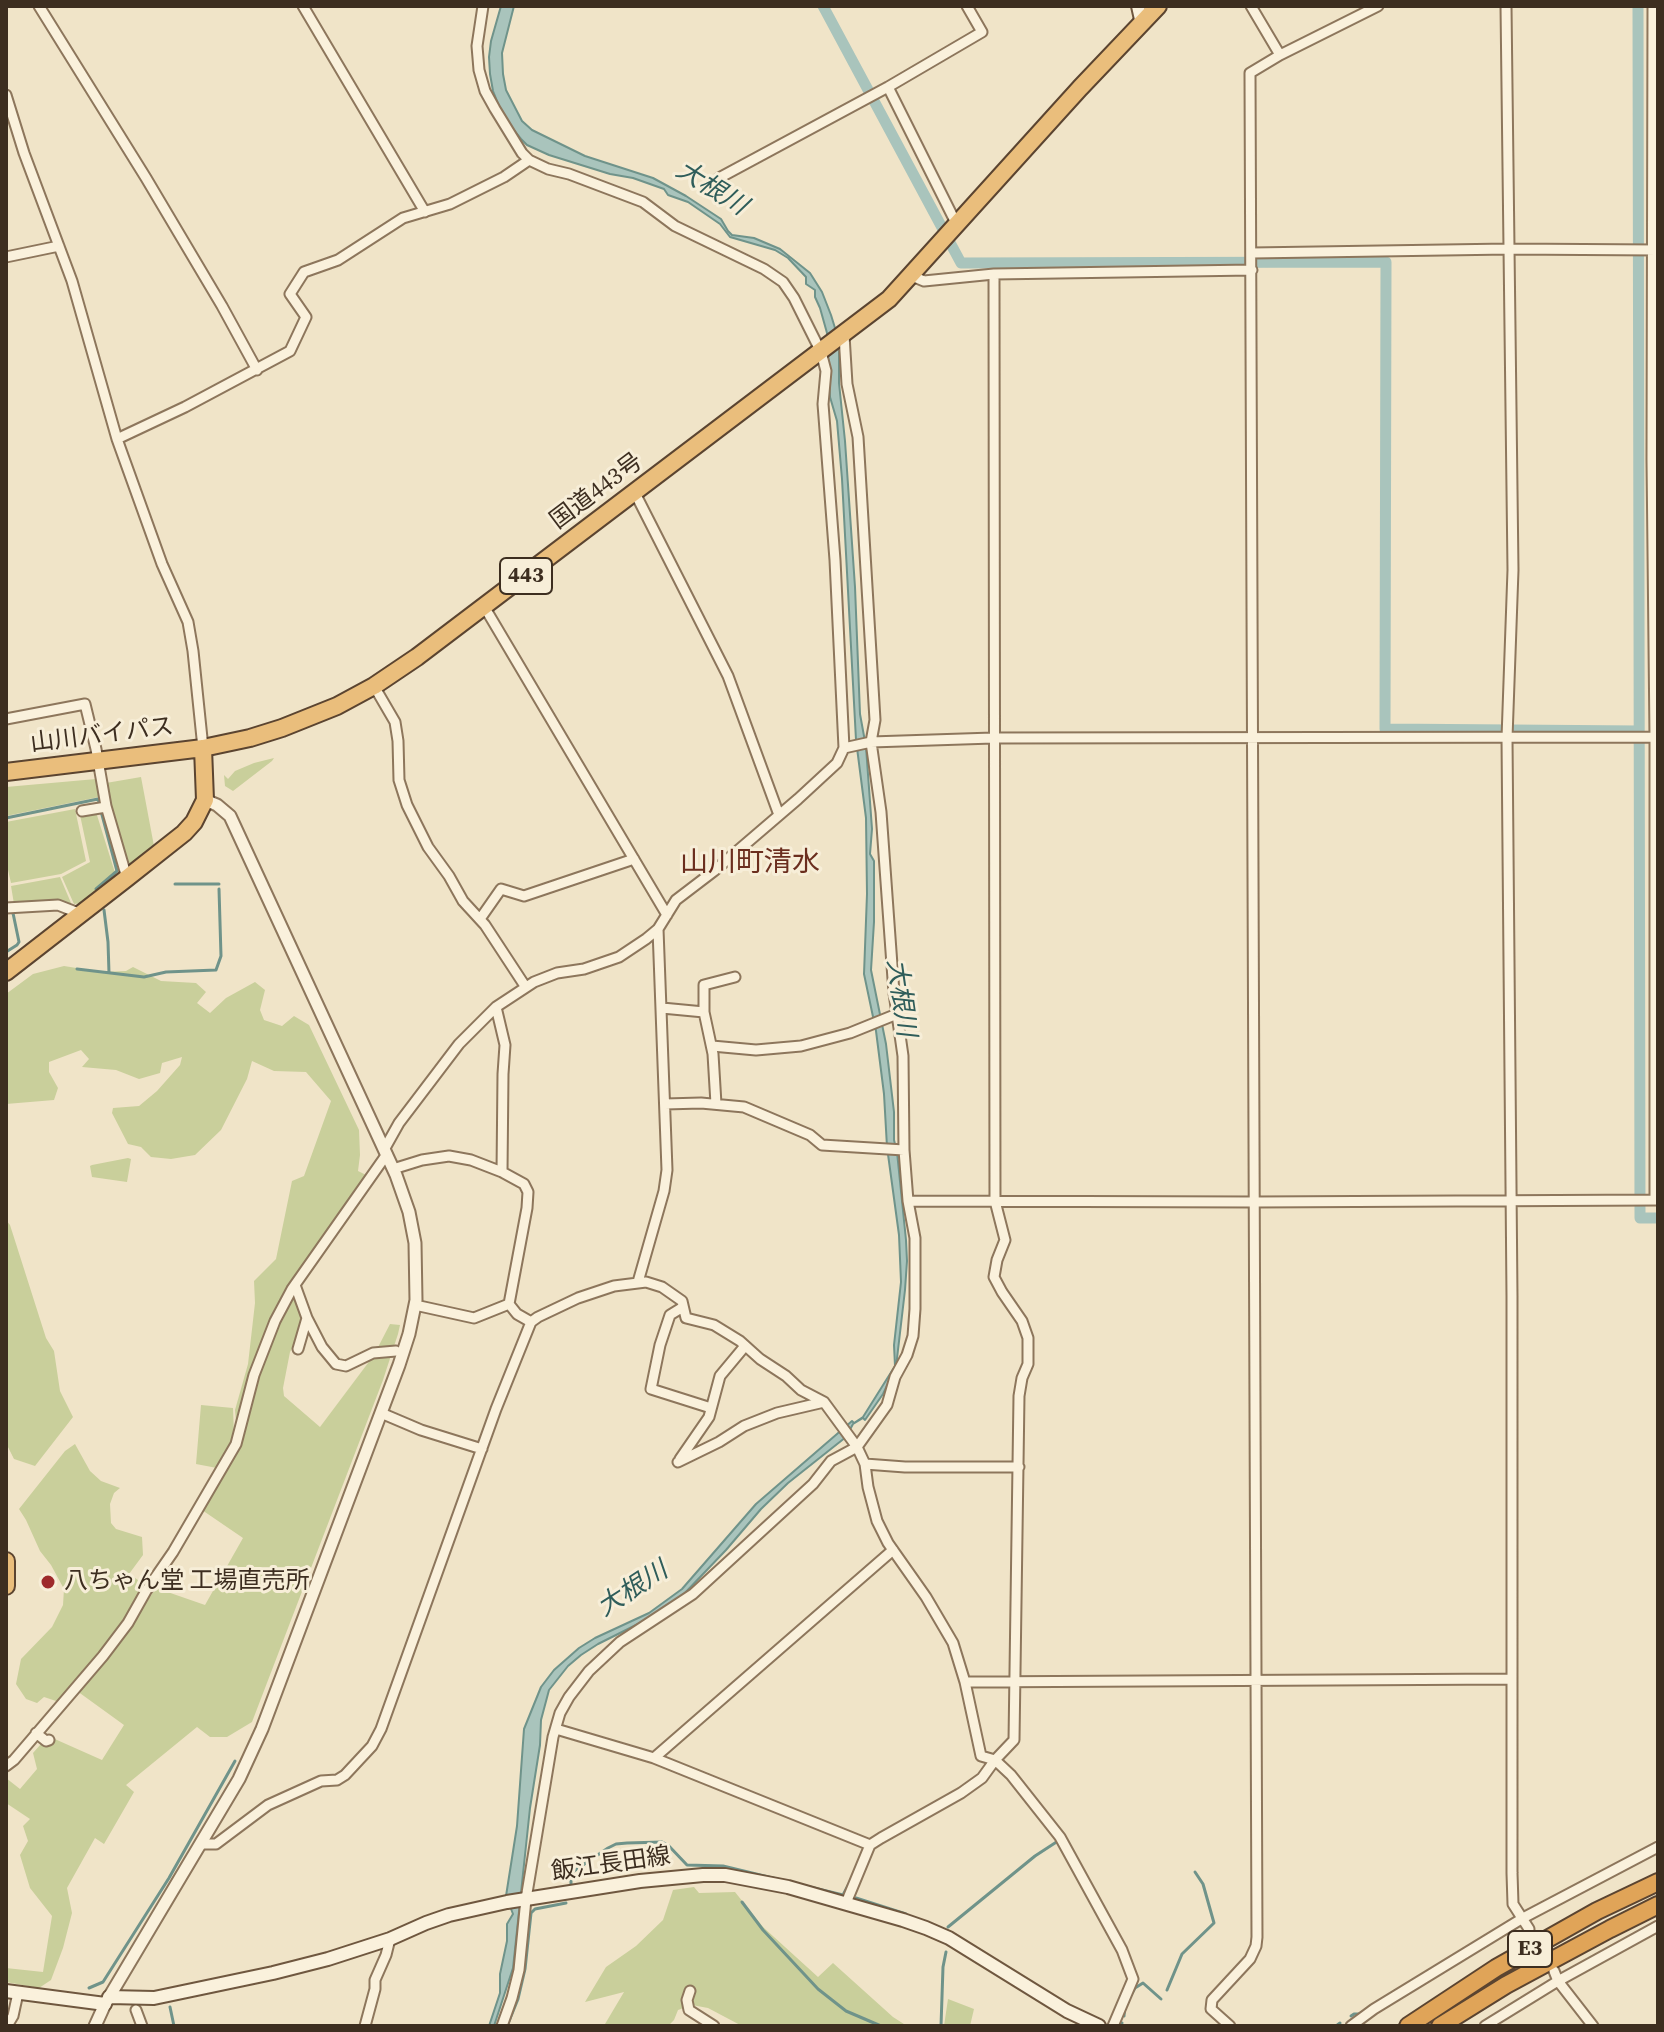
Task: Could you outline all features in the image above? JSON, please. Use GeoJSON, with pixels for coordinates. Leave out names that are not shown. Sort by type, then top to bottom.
{"type":"FeatureCollection","features":[{"type":"Feature","properties":{"kind":"highway","name":"国道443号"},"geometry":{"type":"LineString","coordinates":[[203,748],[282,728],[337,706],[374,686],[417,657],[844,335],[912,276],[1080,88],[1158,6]]}},
{"type":"Feature","properties":{"kind":"highway","name":"山川バイパス"},"geometry":{"type":"LineString","coordinates":[[6,772],[203,748]]}},
{"type":"Feature","properties":{"kind":"highway"},"geometry":{"type":"LineString","coordinates":[[6,972],[184,833],[201,811],[205,800],[203,748]]}},
{"type":"Feature","properties":{"kind":"highway"},"geometry":{"type":"LineString","coordinates":[[6,1561],[6,1586]]}},
{"type":"Feature","properties":{"kind":"highway","name":"E3"},"geometry":{"type":"LineString","coordinates":[[1408,2026],[1496,1968],[1597,1911],[1658,1882]]}},
{"type":"Feature","properties":{"kind":"highway","name":"E3"},"geometry":{"type":"LineString","coordinates":[[1440,2026],[1506,1985],[1658,1905]]}},
{"type":"Feature","properties":{"kind":"main road"},"geometry":{"type":"LineString","coordinates":[[1138,6],[1142,24]]}},
{"type":"Feature","properties":{"kind":"main road","name":"飯江長田線"},"geometry":{"type":"LineString","coordinates":[[12,1992],[107,2000],[154,1998],[328,1959],[449,1915],[507,1902],[640,1881],[725,1875],[788,1887],[846,1903],[949,1938],[1067,2011],[1099,2026]]}},
{"type":"Feature","properties":{"kind":"street"},"geometry":{"type":"LineString","coordinates":[[39,6],[146,178],[257,370]]}},
{"type":"Feature","properties":{"kind":"street"},"geometry":{"type":"LineString","coordinates":[[303,6],[425,212]]}},
{"type":"Feature","properties":{"kind":"street"},"geometry":{"type":"LineString","coordinates":[[6,1766],[103,1656],[173,1552],[237,1443],[254,1375],[275,1321],[295,1285],[386,1151],[399,1123],[459,1044],[496,1007],[525,986],[557,973],[584,969],[619,957],[658,929],[676,900],[714,871],[837,763],[845,748],[823,404],[826,371],[821,352],[794,298],[783,282],[764,269],[675,226],[643,202],[548,169],[522,153],[485,91],[479,70],[477,46],[483,6]]}},
{"type":"Feature","properties":{"kind":"street"},"geometry":{"type":"LineString","coordinates":[[719,178],[888,87],[982,32],[967,6]]}},
{"type":"Feature","properties":{"kind":"street"},"geometry":{"type":"LineString","coordinates":[[1251,6],[1280,55]]}},
{"type":"Feature","properties":{"kind":"street"},"geometry":{"type":"LineString","coordinates":[[1230,2026],[1211,2009],[1212,2000],[1250,1959],[1257,1937],[1250,73],[1378,6]]}},
{"type":"Feature","properties":{"kind":"street"},"geometry":{"type":"LineString","coordinates":[[1506,6],[1513,570],[1507,738],[1513,1904],[1529,1929]]}},
{"type":"Feature","properties":{"kind":"street"},"geometry":{"type":"LineString","coordinates":[[908,1201],[1656,1200],[1653,6]]}},
{"type":"Feature","properties":{"kind":"street"},"geometry":{"type":"LineString","coordinates":[[888,87],[959,224]]}},
{"type":"Feature","properties":{"kind":"street"},"geometry":{"type":"LineString","coordinates":[[6,95],[24,153],[72,281],[117,439],[162,564],[188,622],[203,748]]}},
{"type":"Feature","properties":{"kind":"street"},"geometry":{"type":"LineString","coordinates":[[117,439],[290,351],[306,317],[290,294],[304,272],[338,260],[403,218],[450,204],[529,160]]}},
{"type":"Feature","properties":{"kind":"street"},"geometry":{"type":"LineString","coordinates":[[6,257],[59,246]]}},
{"type":"Feature","properties":{"kind":"street"},"geometry":{"type":"LineString","coordinates":[[1252,254],[1508,249],[1656,250]]}},
{"type":"Feature","properties":{"kind":"street"},"geometry":{"type":"LineString","coordinates":[[912,276],[924,281],[994,274],[1252,268]]}},
{"type":"Feature","properties":{"kind":"street"},"geometry":{"type":"LineString","coordinates":[[846,1903],[870,1845],[982,1778],[1014,1740],[1019,1396],[1028,1364],[1028,1338],[1022,1321],[994,1277],[1005,1240],[995,1201],[994,274]]}},
{"type":"Feature","properties":{"kind":"street"},"geometry":{"type":"LineString","coordinates":[[502,2026],[519,1970],[524,1900],[556,1729],[569,1697],[589,1671],[620,1642],[693,1594],[813,1484],[831,1461],[857,1447],[887,1405],[913,1336],[915,1238],[902,1150],[903,1056],[881,812],[871,742],[875,720],[858,437],[847,384],[844,335]]}},
{"type":"Feature","properties":{"kind":"street"},"geometry":{"type":"LineString","coordinates":[[635,493],[728,676],[779,815]]}},
{"type":"Feature","properties":{"kind":"street"},"geometry":{"type":"LineString","coordinates":[[488,613],[667,915]]}},
{"type":"Feature","properties":{"kind":"street"},"geometry":{"type":"LineString","coordinates":[[374,686],[395,722],[399,780],[407,805],[428,847],[525,986]]}},
{"type":"Feature","properties":{"kind":"street"},"geometry":{"type":"LineString","coordinates":[[6,719],[85,704],[106,807],[127,878]]}},
{"type":"Feature","properties":{"kind":"street"},"geometry":{"type":"LineString","coordinates":[[845,748],[871,742],[993,738],[1656,737]]}},
{"type":"Feature","properties":{"kind":"street"},"geometry":{"type":"LineString","coordinates":[[95,2026],[107,2000],[239,1779],[262,1729],[381,1413],[409,1334],[415,1305],[415,1242],[409,1212],[386,1151],[230,816],[205,800]]}},
{"type":"Feature","properties":{"kind":"street"},"geometry":{"type":"LineString","coordinates":[[82,811],[106,807]]}},
{"type":"Feature","properties":{"kind":"street"},"geometry":{"type":"LineString","coordinates":[[480,919],[501,889],[524,896],[634,859]]}},
{"type":"Feature","properties":{"kind":"street"},"geometry":{"type":"LineString","coordinates":[[6,908],[58,905],[81,914]]}},
{"type":"Feature","properties":{"kind":"street"},"geometry":{"type":"LineString","coordinates":[[638,1282],[665,1181],[658,929]]}},
{"type":"Feature","properties":{"kind":"street"},"geometry":{"type":"LineString","coordinates":[[716,1104],[712,1046],[704,1012],[704,985],[735,977]]}},
{"type":"Feature","properties":{"kind":"street"},"geometry":{"type":"LineString","coordinates":[[496,1007],[505,1045],[502,1172]]}},
{"type":"Feature","properties":{"kind":"street"},"geometry":{"type":"LineString","coordinates":[[662,1008],[704,1012]]}},
{"type":"Feature","properties":{"kind":"street"},"geometry":{"type":"LineString","coordinates":[[712,1046],[756,1050],[801,1046],[850,1033],[897,1014]]}},
{"type":"Feature","properties":{"kind":"street"},"geometry":{"type":"LineString","coordinates":[[665,1104],[744,1107],[810,1135],[822,1145],[902,1150]]}},
{"type":"Feature","properties":{"kind":"street"},"geometry":{"type":"LineString","coordinates":[[393,1169],[449,1156],[471,1160],[524,1184],[528,1192],[527,1208],[509,1304],[517,1314],[531,1322]]}},
{"type":"Feature","properties":{"kind":"street"},"geometry":{"type":"LineString","coordinates":[[201,1844],[216,1844],[268,1805],[321,1781],[337,1780],[372,1746],[381,1729],[531,1322],[578,1298],[614,1286],[646,1282],[662,1287],[682,1301],[686,1318],[714,1325],[801,1390],[824,1402],[857,1447],[865,1464],[877,1521],[953,1643],[981,1756],[995,1760],[1011,1775],[1060,1837],[1122,1950],[1133,1979],[1113,2026]]}},
{"type":"Feature","properties":{"kind":"street"},"geometry":{"type":"LineString","coordinates":[[295,1285],[307,1318],[331,1361],[341,1366],[350,1365],[373,1353],[396,1351]]}},
{"type":"Feature","properties":{"kind":"street"},"geometry":{"type":"LineString","coordinates":[[415,1305],[474,1318],[509,1304]]}},
{"type":"Feature","properties":{"kind":"street"},"geometry":{"type":"LineString","coordinates":[[683,1307],[670,1315],[651,1389],[711,1408]]}},
{"type":"Feature","properties":{"kind":"street"},"geometry":{"type":"LineString","coordinates":[[307,1318],[296,1350],[321,1345]]}},
{"type":"Feature","properties":{"kind":"street"},"geometry":{"type":"LineString","coordinates":[[745,1346],[720,1376],[709,1417],[678,1462],[744,1426],[777,1413],[824,1402]]}},
{"type":"Feature","properties":{"kind":"street"},"geometry":{"type":"LineString","coordinates":[[381,1413],[421,1430],[482,1449]]}},
{"type":"Feature","properties":{"kind":"street"},"geometry":{"type":"LineString","coordinates":[[865,1464],[1019,1467]]}},
{"type":"Feature","properties":{"kind":"street"},"geometry":{"type":"LineString","coordinates":[[654,1758],[893,1550]]}},
{"type":"Feature","properties":{"kind":"street"},"geometry":{"type":"LineString","coordinates":[[965,1682],[1512,1679]]}},
{"type":"Feature","properties":{"kind":"street"},"geometry":{"type":"LineString","coordinates":[[556,1729],[654,1758],[870,1845]]}},
{"type":"Feature","properties":{"kind":"street"},"geometry":{"type":"LineString","coordinates":[[36,1733],[49,1740]]}},
{"type":"Feature","properties":{"kind":"street"},"geometry":{"type":"LineString","coordinates":[[1351,2026],[1523,1918],[1658,1847]]}},
{"type":"Feature","properties":{"kind":"street"},"geometry":{"type":"LineString","coordinates":[[1485,2026],[1556,1976],[1658,1926]]}},
{"type":"Feature","properties":{"kind":"street"},"geometry":{"type":"LineString","coordinates":[[365,2026],[375,1980],[390,1939]]}},
{"type":"Feature","properties":{"kind":"street"},"geometry":{"type":"LineString","coordinates":[[1556,1976],[1593,2026]]}},
{"type":"Feature","properties":{"kind":"street"},"geometry":{"type":"LineString","coordinates":[[690,1991],[687,2000],[689,2010],[714,2026]]}},
{"type":"Feature","properties":{"kind":"street"},"geometry":{"type":"LineString","coordinates":[[7,2026],[13,2016],[12,1992]]}},
{"type":"Feature","properties":{"kind":"street"},"geometry":{"type":"LineString","coordinates":[[136,2010],[142,2026]]}},
{"type":"Feature","properties":{"kind":"green space"},"geometry":{"type":"Polygon","coordinates":[[[274,758],[233,791],[225,786],[224,775],[228,779],[235,771],[274,758]]]}},
{"type":"Feature","properties":{"kind":"green space"},"geometry":{"type":"Polygon","coordinates":[[[141,777],[154,846],[127,867],[106,783],[141,777]]]}},
{"type":"Feature","properties":{"kind":"green space"},"geometry":{"type":"Polygon","coordinates":[[[96,779],[99,797],[6,816],[6,787],[96,779]]]}},
{"type":"Feature","properties":{"kind":"green space"},"geometry":{"type":"Polygon","coordinates":[[[75,809],[86,861],[61,874],[11,883],[6,861],[6,822],[75,809]]]}},
{"type":"Feature","properties":{"kind":"green space"},"geometry":{"type":"Polygon","coordinates":[[[96,812],[116,876],[82,903],[74,904],[62,877],[90,862],[80,815],[96,812]]]}},
{"type":"Feature","properties":{"kind":"green space"},"geometry":{"type":"Polygon","coordinates":[[[60,877],[71,903],[14,904],[11,886],[60,877]]]}},
{"type":"Feature","properties":{"kind":"green space"},"geometry":{"type":"Polygon","coordinates":[[[64,966],[101,972],[126,971],[133,967],[161,981],[196,983],[206,992],[197,1003],[210,1013],[226,998],[255,982],[265,990],[260,1010],[264,1020],[282,1026],[294,1016],[309,1025],[359,1130],[358,1171],[366,1175],[291,1286],[237,1433],[235,1410],[248,1364],[255,1303],[254,1281],[276,1259],[292,1181],[304,1176],[331,1101],[306,1072],[274,1071],[252,1061],[247,1079],[221,1130],[195,1155],[171,1159],[151,1157],[141,1147],[128,1144],[112,1113],[113,1108],[139,1106],[180,1065],[182,1057],[162,1063],[160,1073],[139,1079],[116,1070],[82,1067],[89,1059],[81,1050],[49,1062],[49,1072],[58,1088],[54,1100],[6,1104],[6,994],[33,974],[64,966]]]}},
{"type":"Feature","properties":{"kind":"green space"},"geometry":{"type":"Polygon","coordinates":[[[131,1159],[127,1182],[92,1177],[90,1166],[131,1159]]]}},
{"type":"Feature","properties":{"kind":"green space"},"geometry":{"type":"Polygon","coordinates":[[[6,1220],[46,1338],[54,1351],[60,1391],[73,1417],[35,1466],[14,1459],[7,1445],[6,1220]]]}},
{"type":"Feature","properties":{"kind":"green space"},"geometry":{"type":"Polygon","coordinates":[[[294,1293],[301,1313],[301,1331],[290,1352],[284,1396],[320,1427],[374,1355],[390,1324],[400,1325],[383,1380],[252,1722],[227,1737],[210,1737],[197,1727],[126,1785],[134,1792],[104,1844],[95,1838],[67,1888],[72,1913],[51,1980],[39,1988],[6,1982],[6,1968],[43,1972],[52,1916],[30,1888],[20,1855],[28,1841],[23,1826],[30,1819],[6,1803],[6,1778],[20,1789],[37,1769],[33,1753],[48,1736],[102,1760],[124,1725],[77,1691],[120,1641],[156,1588],[205,1605],[243,1538],[202,1510],[242,1440],[253,1389],[276,1328],[294,1293]]]}},
{"type":"Feature","properties":{"kind":"green space"},"geometry":{"type":"Polygon","coordinates":[[[201,1405],[233,1408],[234,1435],[217,1468],[196,1464],[201,1405]]]}},
{"type":"Feature","properties":{"kind":"green space"},"geometry":{"type":"Polygon","coordinates":[[[75,1444],[90,1471],[101,1481],[120,1488],[114,1493],[110,1504],[111,1523],[116,1529],[142,1537],[143,1555],[129,1574],[147,1586],[119,1631],[59,1702],[44,1697],[37,1703],[26,1699],[16,1684],[21,1659],[52,1627],[63,1605],[64,1589],[19,1509],[65,1451],[75,1444]]]}},
{"type":"Feature","properties":{"kind":"green space"},"geometry":{"type":"Polygon","coordinates":[[[694,1887],[699,1893],[735,1892],[763,1927],[818,1977],[833,1963],[907,2026],[742,2026],[708,2008],[692,2005],[678,2010],[668,2026],[607,2026],[605,2024],[624,1992],[585,2002],[606,1967],[636,1946],[663,1920],[673,1890],[694,1887]]]}},
{"type":"Feature","properties":{"kind":"green space"},"geometry":{"type":"Polygon","coordinates":[[[948,1999],[974,2009],[970,2026],[944,2026],[948,1999]]]}},
{"type":"Feature","properties":{"kind":"water","name":"大根川"},"geometry":{"type":"Polygon","coordinates":[[[501,6],[514,6],[502,53],[503,74],[506,90],[522,121],[532,130],[585,156],[653,178],[721,219],[732,235],[754,238],[780,249],[810,273],[831,315],[839,341],[860,714],[866,747],[872,829],[870,854],[874,861],[871,970],[886,1044],[907,1261],[896,1367],[883,1394],[865,1420],[863,1418],[853,1424],[846,1437],[788,1483],[682,1596],[646,1620],[581,1655],[549,1690],[541,1720],[513,1968],[494,2026],[489,2026],[500,1993],[507,1924],[513,1914],[506,1896],[517,1826],[524,1729],[541,1687],[554,1670],[579,1648],[649,1613],[682,1589],[756,1504],[852,1421],[854,1423],[863,1417],[895,1366],[894,1345],[901,1282],[884,1094],[876,1031],[864,974],[866,818],[856,740],[837,421],[830,397],[827,333],[815,290],[806,284],[806,277],[788,258],[775,250],[730,237],[720,224],[688,202],[668,195],[664,189],[549,155],[527,145],[508,123],[493,91],[489,57],[501,6]]]}},
{"type":"Feature","properties":{"kind":"waterway"},"geometry":{"type":"LineString","coordinates":[[823,6],[961,263],[1386,262],[1385,729],[1639,731]]}},
{"type":"Feature","properties":{"kind":"waterway"},"geometry":{"type":"LineString","coordinates":[[1638,6],[1640,1218],[1658,1218]]}},
{"type":"Feature","properties":{"kind":"waterway"},"geometry":{"type":"LineString","coordinates":[[6,818],[98,799],[100,805]]}},
{"type":"Feature","properties":{"kind":"waterway"},"geometry":{"type":"LineString","coordinates":[[96,889],[117,871],[101,811]]}},
{"type":"Feature","properties":{"kind":"waterway"},"geometry":{"type":"LineString","coordinates":[[175,884],[219,884]]}},
{"type":"Feature","properties":{"kind":"waterway"},"geometry":{"type":"LineString","coordinates":[[77,969],[144,977],[166,972],[216,970],[221,956],[219,889]]}},
{"type":"Feature","properties":{"kind":"waterway"},"geometry":{"type":"LineString","coordinates":[[104,910],[109,973]]}},
{"type":"Feature","properties":{"kind":"waterway"},"geometry":{"type":"LineString","coordinates":[[6,952],[19,942],[13,913],[9,912]]}},
{"type":"Feature","properties":{"kind":"waterway"},"geometry":{"type":"LineString","coordinates":[[89,1988],[103,1982],[169,1878],[235,1761]]}},
{"type":"Feature","properties":{"kind":"waterway"},"geometry":{"type":"LineString","coordinates":[[948,1927],[1058,1841]]}},
{"type":"Feature","properties":{"kind":"waterway"},"geometry":{"type":"LineString","coordinates":[[571,1885],[574,1871],[616,1844],[662,1842],[687,1865],[723,1866],[843,1895],[852,1878]]}},
{"type":"Feature","properties":{"kind":"waterway"},"geometry":{"type":"LineString","coordinates":[[1167,1990],[1182,1954],[1214,1923],[1203,1884],[1195,1872]]}},
{"type":"Feature","properties":{"kind":"waterway"},"geometry":{"type":"LineString","coordinates":[[856,1898],[906,1914]]}},
{"type":"Feature","properties":{"kind":"waterway"},"geometry":{"type":"LineString","coordinates":[[742,1902],[763,1930],[818,1989],[846,2011],[881,2026]]}},
{"type":"Feature","properties":{"kind":"waterway"},"geometry":{"type":"LineString","coordinates":[[507,2026],[525,1969],[531,1913],[535,1909],[566,1903]]}},
{"type":"Feature","properties":{"kind":"waterway"},"geometry":{"type":"LineString","coordinates":[[941,2026],[946,1952]]}},
{"type":"Feature","properties":{"kind":"waterway"},"geometry":{"type":"LineString","coordinates":[[1131,1995],[1143,1983],[1161,1999]]}},
{"type":"Feature","properties":{"kind":"waterway"},"geometry":{"type":"LineString","coordinates":[[1124,2016],[1125,2005]]}},
{"type":"Feature","properties":{"kind":"waterway"},"geometry":{"type":"LineString","coordinates":[[170,2007],[174,2026]]}},
{"type":"Feature","properties":{"kind":"waterway"},"geometry":{"type":"LineString","coordinates":[[1351,2016],[1370,2007]]}},
{"type":"Feature","properties":{"kind":"waterway"},"geometry":{"type":"LineString","coordinates":[[1336,2026],[1340,2023]]}},
{"type":"Feature","properties":{"kind":"tunnel"},"geometry":{"type":"LineString","coordinates":[[1529,1929],[1550,1964]]}},
{"type":"Feature","properties":{"kind":"place","name":"八ちゃん堂 工場直売所"},"geometry":{"type":"Point","coordinates":[48,1582]}},
{"type":"Feature","properties":{"kind":"district","name":"山川町清水"},"geometry":{"type":"Point","coordinates":[750,864]}}]}
